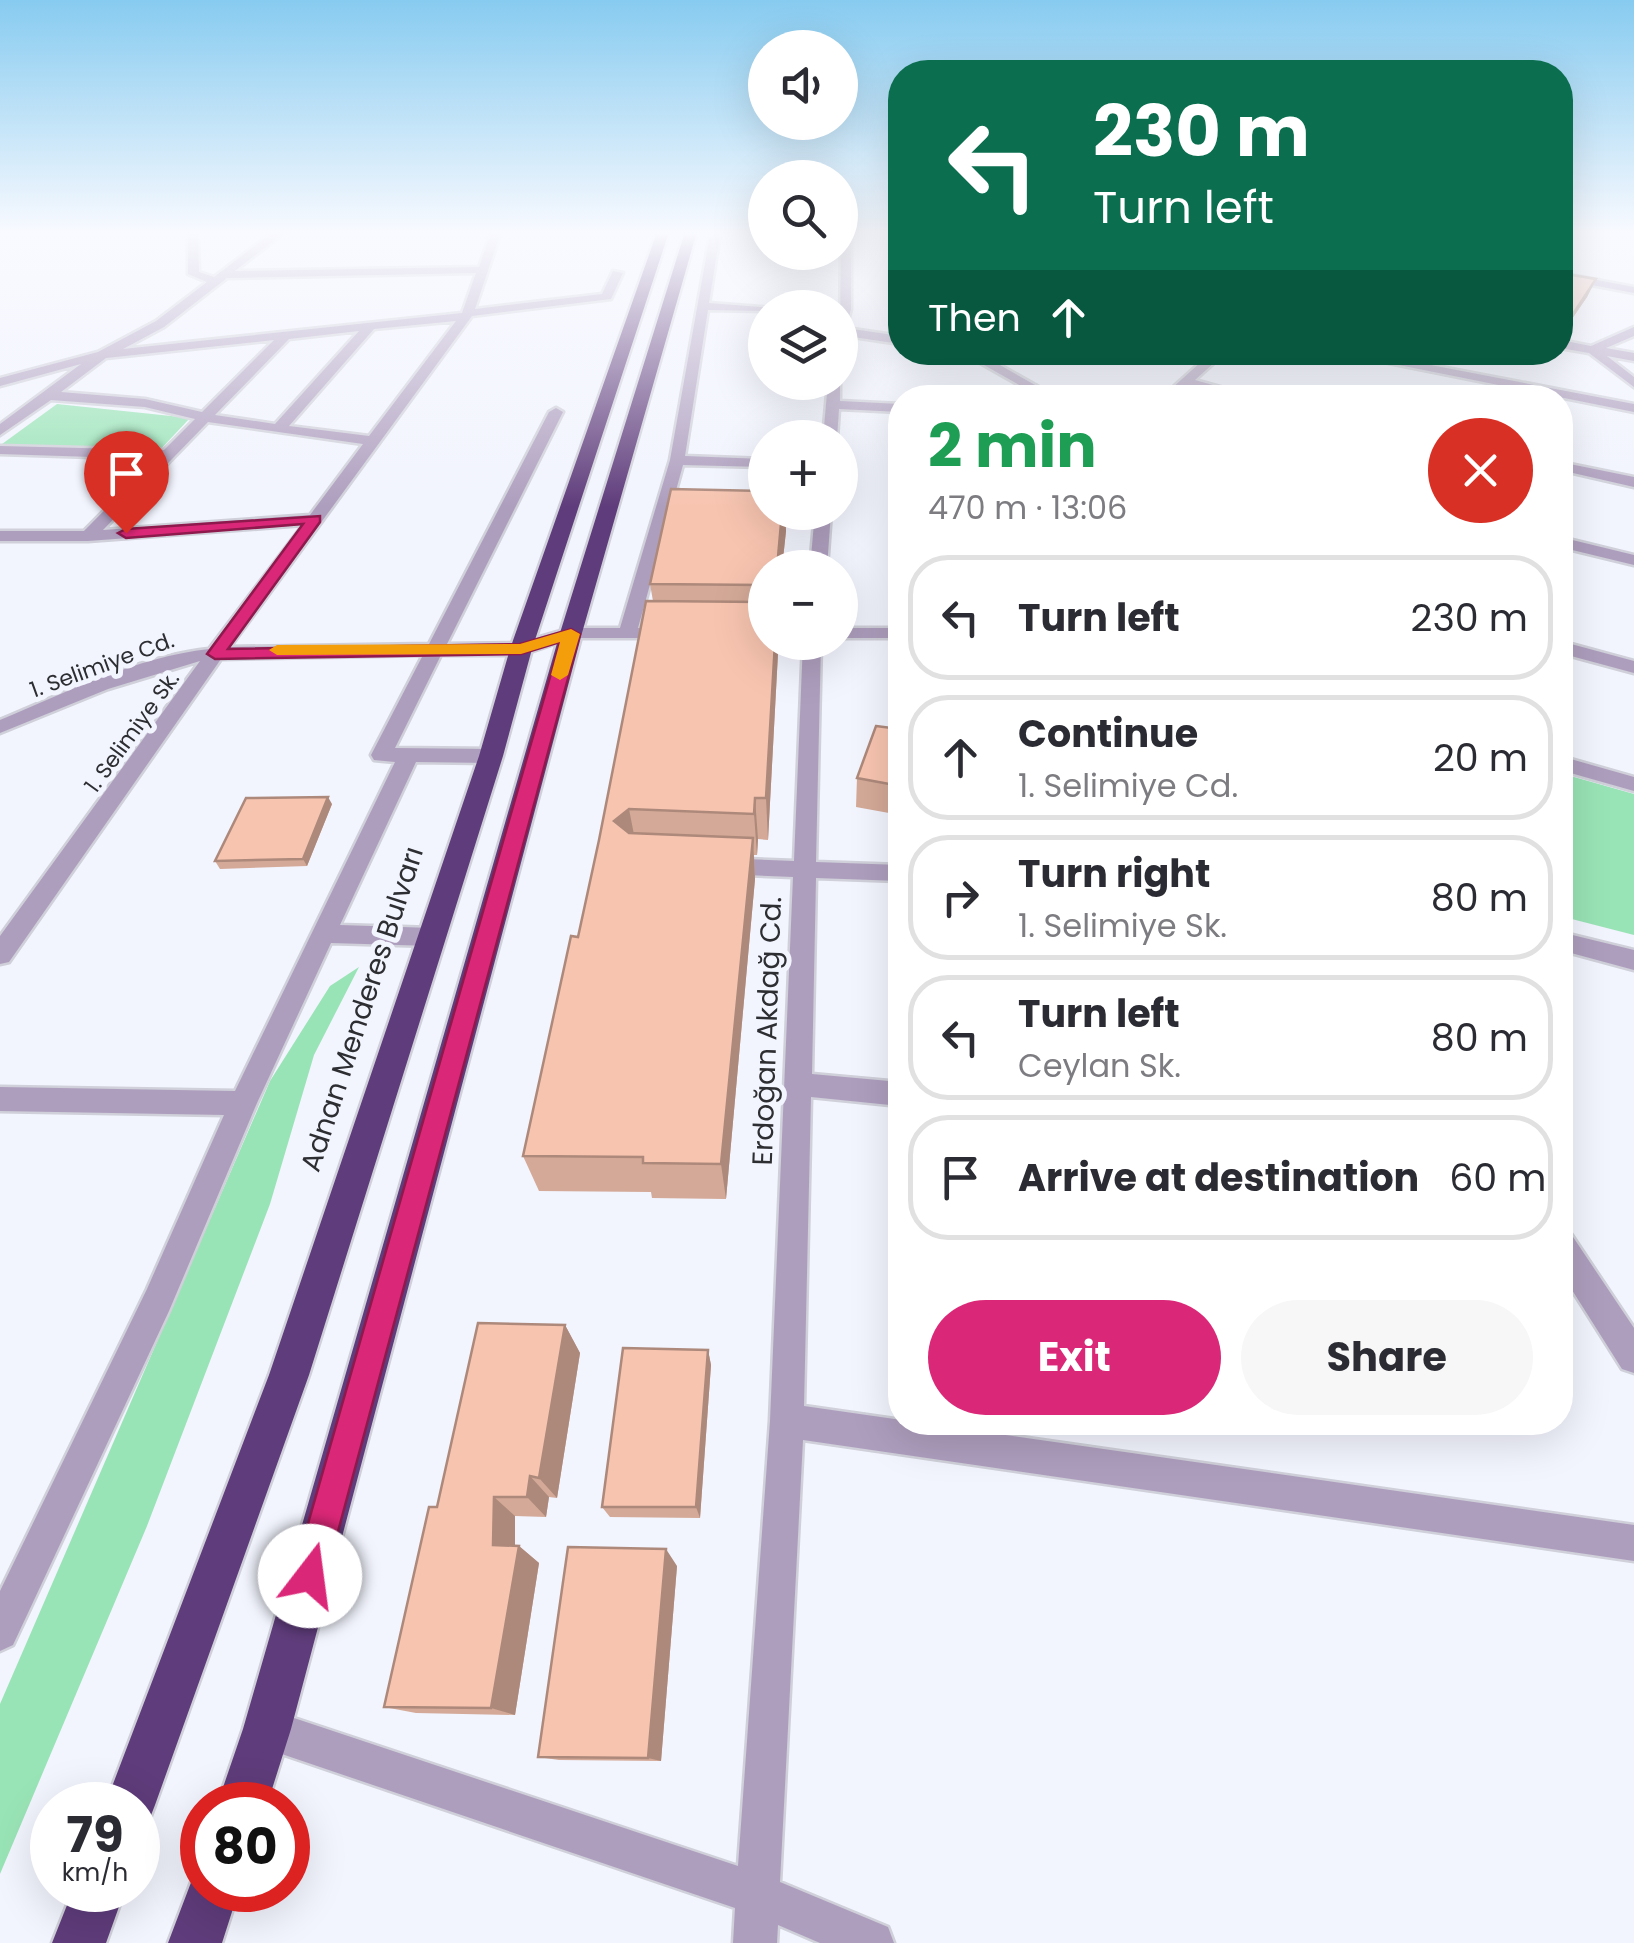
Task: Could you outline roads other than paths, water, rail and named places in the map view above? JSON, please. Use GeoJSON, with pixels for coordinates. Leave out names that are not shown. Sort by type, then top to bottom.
{"type":"FeatureCollection","features":[{"type":"Feature","properties":{"kind":"highway","name":"Adnan Menderes Bulvarı"},"geometry":{"type":"LineString","coordinates":[[139,1782],[290,1376],[491,756],[521,649],[657,326]]}},
{"type":"Feature","properties":{"kind":"highway"},"geometry":{"type":"LineString","coordinates":[[250,1782],[571,634],[666,326]]}},
{"type":"Feature","properties":{"kind":"highway"},"geometry":{"type":"LineString","coordinates":[[79,1943],[90,1912]]}},
{"type":"Feature","properties":{"kind":"highway"},"geometry":{"type":"LineString","coordinates":[[195,1943],[206,1912]]}},
{"type":"Feature","properties":{"kind":"street"},"geometry":{"type":"LineString","coordinates":[[0,432],[102,354],[157,326]]}},
{"type":"Feature","properties":{"kind":"street"},"geometry":{"type":"LineString","coordinates":[[0,382],[102,354],[370,326]]}},
{"type":"Feature","properties":{"kind":"street"},"geometry":{"type":"LineString","coordinates":[[278,430],[370,326]]}},
{"type":"Feature","properties":{"kind":"street","name":"1. Selimiye Sk."},"geometry":{"type":"LineString","coordinates":[[0,955],[215,654],[458,326]]}},
{"type":"Feature","properties":{"kind":"street"},"geometry":{"type":"LineString","coordinates":[[627,634],[677,460],[698,326]]}},
{"type":"Feature","properties":{"kind":"street"},"geometry":{"type":"LineString","coordinates":[[1591,350],[1634,331]]}},
{"type":"Feature","properties":{"kind":"street"},"geometry":{"type":"LineString","coordinates":[[858,333],[888,338]]}},
{"type":"Feature","properties":{"kind":"street"},"geometry":{"type":"LineString","coordinates":[[88,536],[286,335]]}},
{"type":"Feature","properties":{"kind":"street"},"geometry":{"type":"LineString","coordinates":[[1573,347],[1634,357]]}},
{"type":"Feature","properties":{"kind":"street"},"geometry":{"type":"LineString","coordinates":[[1591,350],[1634,383]]}},
{"type":"Feature","properties":{"kind":"street"},"geometry":{"type":"LineString","coordinates":[[991,365],[1030,385]]}},
{"type":"Feature","properties":{"kind":"street"},"geometry":{"type":"LineString","coordinates":[[1182,385],[1205,365]]}},
{"type":"Feature","properties":{"kind":"street"},"geometry":{"type":"LineString","coordinates":[[1408,365],[1513,385]]}},
{"type":"Feature","properties":{"kind":"street"},"geometry":{"type":"LineString","coordinates":[[1185,382],[1198,385]]}},
{"type":"Feature","properties":{"kind":"street"},"geometry":{"type":"LineString","coordinates":[[45,396],[145,403],[278,430],[372,441]]}},
{"type":"Feature","properties":{"kind":"street"},"geometry":{"type":"LineString","coordinates":[[1573,396],[1634,408]]}},
{"type":"Feature","properties":{"kind":"street"},"geometry":{"type":"LineString","coordinates":[[832,420],[833,400]]}},
{"type":"Feature","properties":{"kind":"street"},"geometry":{"type":"LineString","coordinates":[[833,405],[888,407]]}},
{"type":"Feature","properties":{"kind":"street"},"geometry":{"type":"LineString","coordinates":[[491,756],[381,755],[556,412]]}},
{"type":"Feature","properties":{"kind":"street"},"geometry":{"type":"LineString","coordinates":[[0,450],[168,454]]}},
{"type":"Feature","properties":{"kind":"street"},"geometry":{"type":"LineString","coordinates":[[677,460],[748,462]]}},
{"type":"Feature","properties":{"kind":"street"},"geometry":{"type":"LineString","coordinates":[[1573,469],[1634,482]]}},
{"type":"Feature","properties":{"kind":"street"},"geometry":{"type":"LineString","coordinates":[[0,536],[88,536],[315,519]]}},
{"type":"Feature","properties":{"kind":"street"},"geometry":{"type":"LineString","coordinates":[[1573,545],[1634,560]]}},
{"type":"Feature","properties":{"kind":"street"},"geometry":{"type":"LineString","coordinates":[[858,633],[888,633]]}},
{"type":"Feature","properties":{"kind":"street","name":"1. Selimiye Cd."},"geometry":{"type":"LineString","coordinates":[[0,727],[101,685],[188,657],[521,649],[571,634],[686,634]]}},
{"type":"Feature","properties":{"kind":"street"},"geometry":{"type":"LineString","coordinates":[[1573,651],[1634,667]]}},
{"type":"Feature","properties":{"kind":"street","name":"Erdoğan Akdağ Cd."},"geometry":{"type":"LineString","coordinates":[[755,1943],[787,1421],[811,660]]}},
{"type":"Feature","properties":{"kind":"street"},"geometry":{"type":"LineString","coordinates":[[0,1632],[158,1300],[244,1103],[408,756]]}},
{"type":"Feature","properties":{"kind":"street"},"geometry":{"type":"LineString","coordinates":[[1573,767],[1634,784]]}},
{"type":"Feature","properties":{"kind":"street"},"geometry":{"type":"LineString","coordinates":[[693,865],[888,873]]}},
{"type":"Feature","properties":{"kind":"street"},"geometry":{"type":"LineString","coordinates":[[324,934],[432,937]]}},
{"type":"Feature","properties":{"kind":"street"},"geometry":{"type":"LineString","coordinates":[[1573,944],[1634,960]]}},
{"type":"Feature","properties":{"kind":"street"},"geometry":{"type":"LineString","coordinates":[[798,1084],[888,1093]]}},
{"type":"Feature","properties":{"kind":"street"},"geometry":{"type":"LineString","coordinates":[[0,1098],[244,1103]]}},
{"type":"Feature","properties":{"kind":"street"},"geometry":{"type":"LineString","coordinates":[[1573,1264],[1634,1358]]}},
{"type":"Feature","properties":{"kind":"street"},"geometry":{"type":"LineString","coordinates":[[787,1421],[1634,1543]]}},
{"type":"Feature","properties":{"kind":"street"},"geometry":{"type":"LineString","coordinates":[[267,1729],[756,1894],[872,1943]]}}]}
